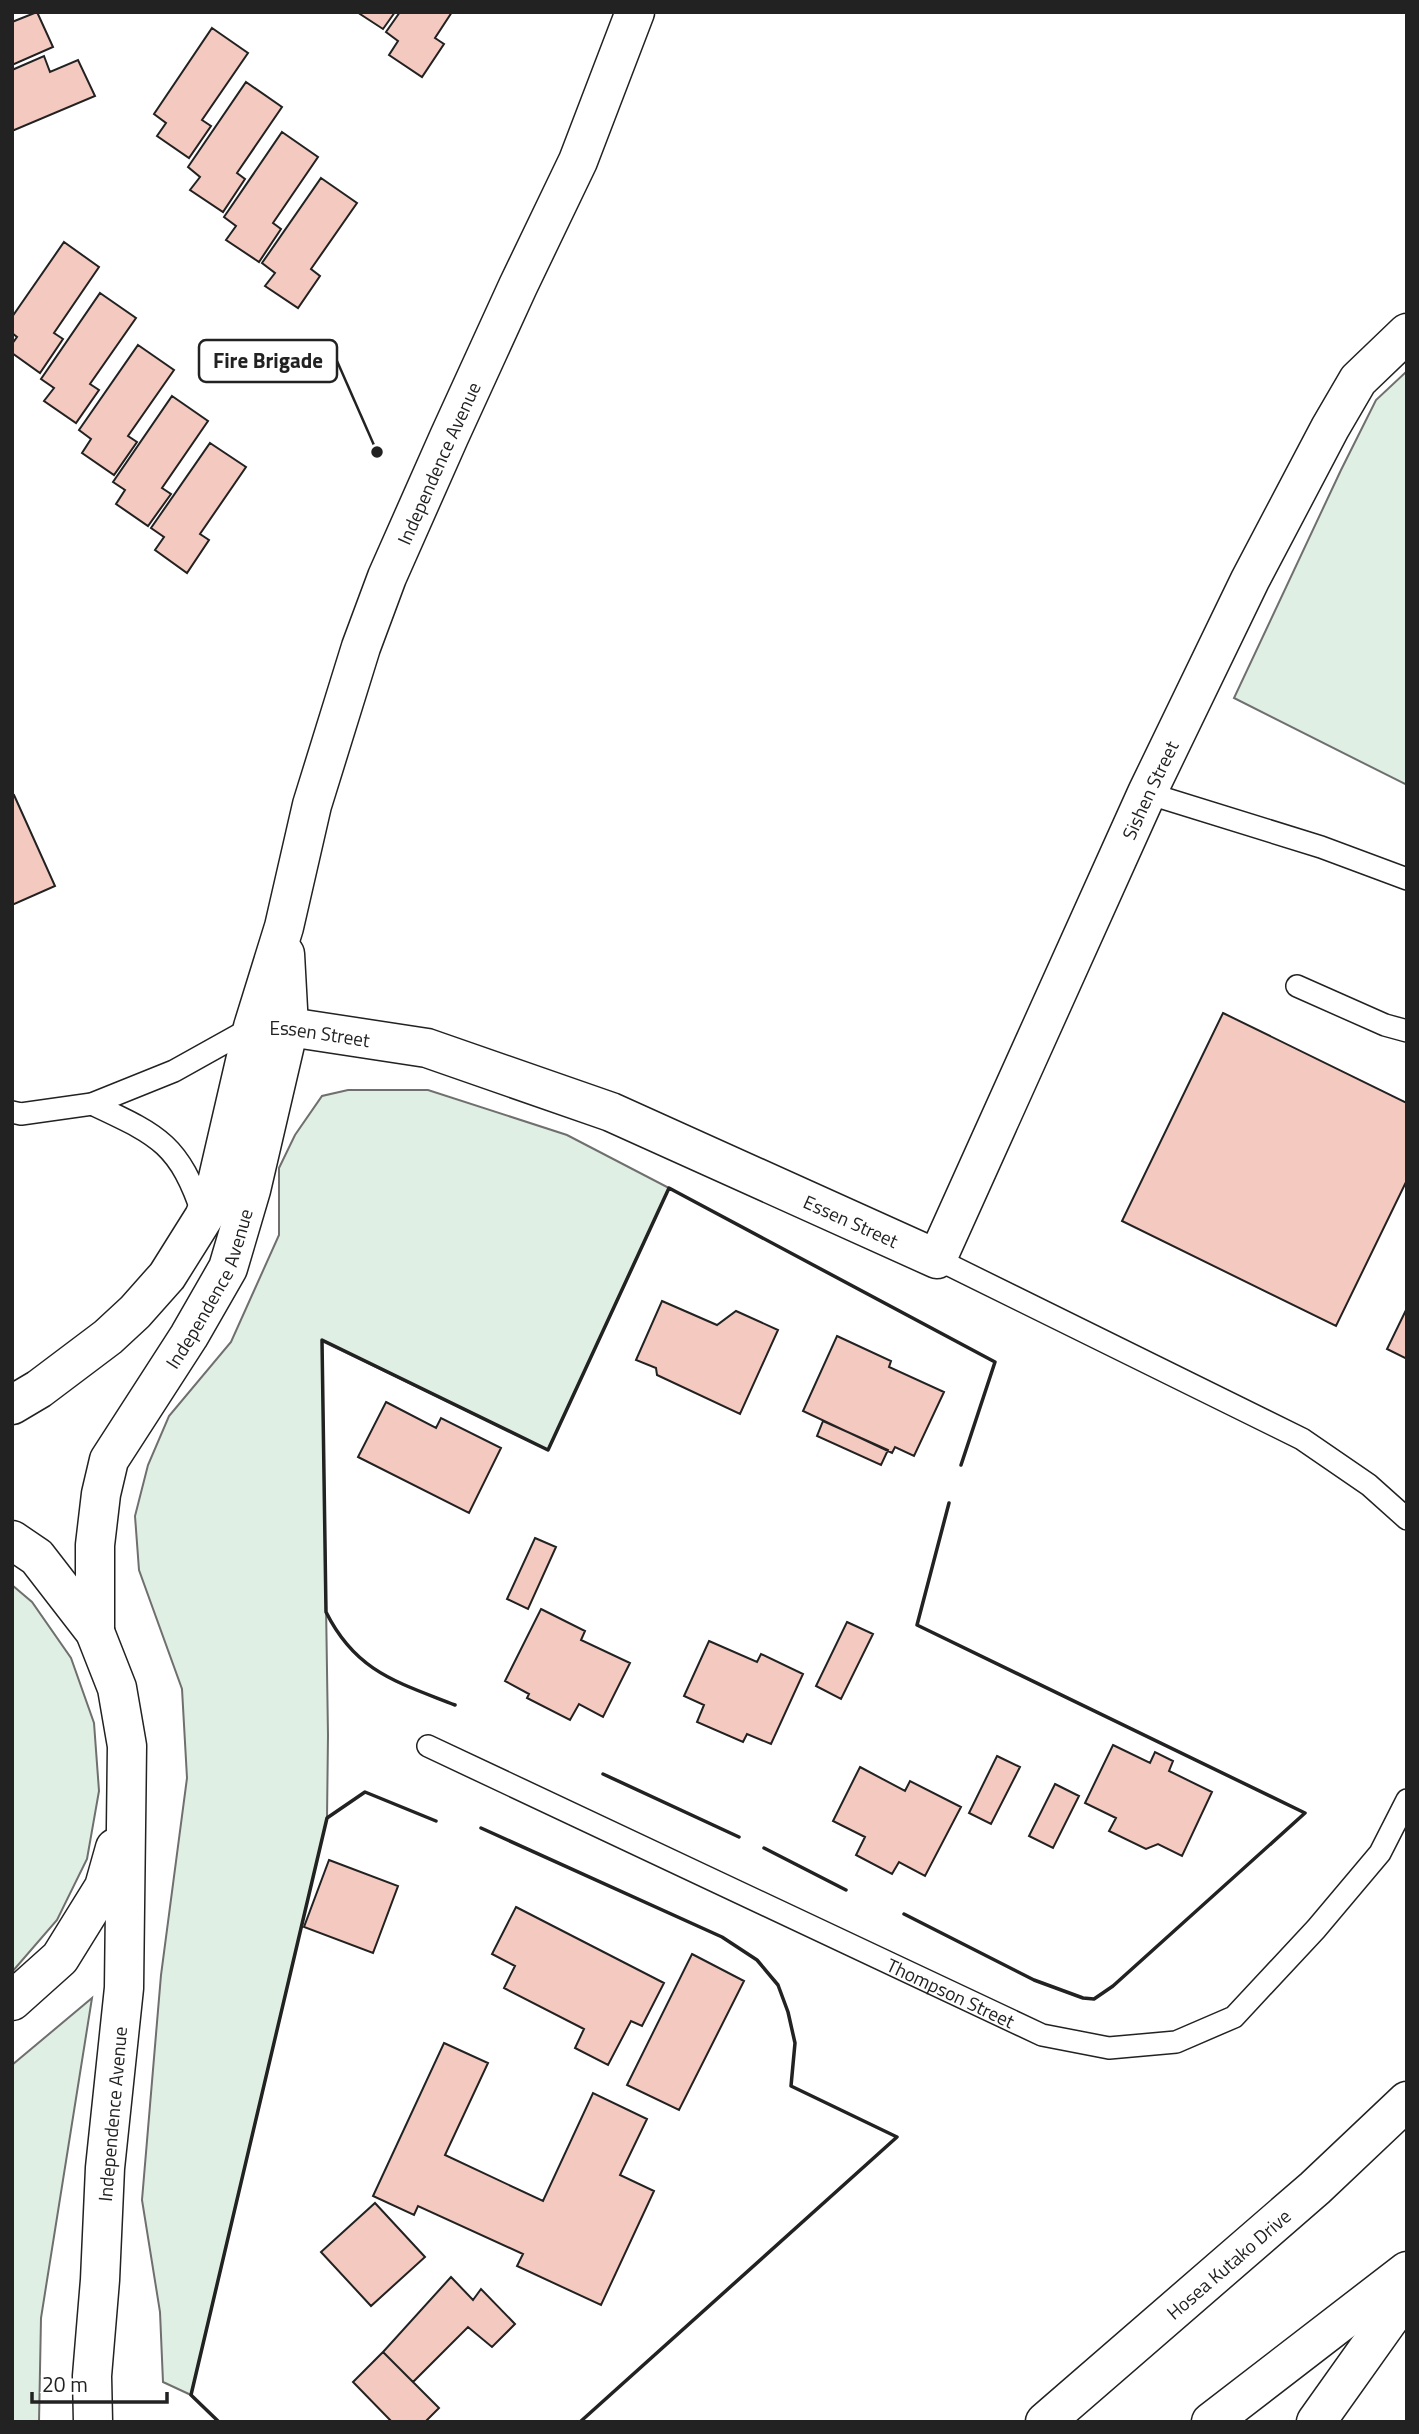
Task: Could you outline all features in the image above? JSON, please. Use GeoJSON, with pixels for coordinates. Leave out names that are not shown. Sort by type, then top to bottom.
{"type":"FeatureCollection","features":[{"type":"Feature","properties":{"kind":"main road","name":"Independence Avenue"},"geometry":{"type":"LineString","coordinates":[[95,1632],[95,1545],[101,1494],[109,1460],[189,1336],[228,1268],[251,1190],[284,927],[312,805],[362,647],[387,577],[512,298],[578,161],[635,12]]}},
{"type":"Feature","properties":{"kind":"main road","name":"Sishen Street"},"geometry":{"type":"LineString","coordinates":[[937,1259],[1147,793],[1250,580],[1329,428],[1358,380],[1402,337]]}},
{"type":"Feature","properties":{"kind":"main road","name":"Independence Avenue"},"geometry":{"type":"LineString","coordinates":[[12,1405],[39,1389],[108,1337],[167,1276],[204,1217],[215,1191],[271,1027]]}},
{"type":"Feature","properties":{"kind":"main road","name":"Essen Street"},"geometry":{"type":"LineString","coordinates":[[271,1027],[427,1048],[598,1108],[937,1259]]}},
{"type":"Feature","properties":{"kind":"main road","name":"Independence Avenue"},"geometry":{"type":"LineString","coordinates":[[12,1540],[37,1557],[95,1632],[117,1688],[127,1746],[124,1988],[105,2168],[92,2376],[93,2422]]}},
{"type":"Feature","properties":{"kind":"main road","name":"Independence Avenue"},"geometry":{"type":"LineString","coordinates":[[12,2001],[60,1958],[104,1887],[126,1806]]}},
{"type":"Feature","properties":{"kind":"main road","name":"Hosea Kutako Drive"},"geometry":{"type":"LineString","coordinates":[[1045,2422],[1315,2188],[1407,2101]]}},
{"type":"Feature","properties":{"kind":"main road"},"geometry":{"type":"LineString","coordinates":[[1211,2422],[1407,2272]]}},
{"type":"Feature","properties":{"kind":"main road"},"geometry":{"type":"LineString","coordinates":[[1316,2422],[1407,2294]]}},
{"type":"Feature","properties":{"kind":"main road"},"geometry":{"type":"LineString","coordinates":[[92,2376],[110,2422]]}},
{"type":"Feature","properties":{"kind":"lane"},"geometry":{"type":"LineString","coordinates":[[1147,793],[1321,848],[1407,879]]}},
{"type":"Feature","properties":{"kind":"lane"},"geometry":{"type":"LineString","coordinates":[[1297,986],[1385,1025],[1407,1031]]}},
{"type":"Feature","properties":{"kind":"lane"},"geometry":{"type":"LineString","coordinates":[[12,1112],[21,1114],[92,1104],[271,1027]]}},
{"type":"Feature","properties":{"kind":"lane"},"geometry":{"type":"LineString","coordinates":[[92,1104],[139,1126],[163,1143],[180,1161],[192,1182],[204,1217]]}},
{"type":"Feature","properties":{"kind":"lane","name":"Essen Street"},"geometry":{"type":"LineString","coordinates":[[937,1259],[1302,1439],[1368,1485],[1407,1518]]}},
{"type":"Feature","properties":{"kind":"lane","name":"Thompson Street"},"geometry":{"type":"LineString","coordinates":[[428,1746],[1042,2035],[1109,2048],[1177,2042],[1234,2017],[1317,1929],[1380,1853],[1407,1800]]}},
{"type":"Feature","properties":{"kind":"green space"},"geometry":{"type":"Polygon","coordinates":[[[1407,371],[1407,785],[1234,698],[1376,400],[1407,371]]]}},
{"type":"Feature","properties":{"kind":"green space"},"geometry":{"type":"Polygon","coordinates":[[[348,1090],[428,1090],[567,1135],[669,1188],[548,1450],[322,1341],[327,1818],[191,2395],[163,2382],[160,2312],[142,2200],[161,1975],[187,1778],[182,1689],[139,1570],[135,1516],[148,1465],[169,1416],[231,1342],[279,1235],[279,1168],[295,1135],[322,1096],[348,1090]]]}},
{"type":"Feature","properties":{"kind":"green space"},"geometry":{"type":"Polygon","coordinates":[[[12,1585],[32,1602],[71,1658],[94,1723],[99,1791],[87,1859],[57,1920],[12,1972],[12,1585]]]}},
{"type":"Feature","properties":{"kind":"green space"},"geometry":{"type":"Polygon","coordinates":[[[92,1998],[41,2318],[39,2422],[12,2422],[12,2065],[92,1998]]]}},
{"type":"Feature","properties":{"kind":"building"},"geometry":{"type":"Polygon","coordinates":[[[37,12],[53,47],[12,65],[12,22],[37,12]]]}},
{"type":"Feature","properties":{"kind":"building"},"geometry":{"type":"Polygon","coordinates":[[[357,12],[395,12],[383,29],[357,12]]]}},
{"type":"Feature","properties":{"kind":"building"},"geometry":{"type":"Polygon","coordinates":[[[400,12],[452,12],[435,38],[444,44],[422,77],[389,55],[398,41],[386,32],[400,12]]]}},
{"type":"Feature","properties":{"kind":"building"},"geometry":{"type":"Polygon","coordinates":[[[212,28],[248,53],[202,120],[211,126],[189,158],[157,136],[166,123],[154,114],[212,28]]]}},
{"type":"Feature","properties":{"kind":"building"},"geometry":{"type":"Polygon","coordinates":[[[44,56],[50,72],[78,60],[95,96],[12,131],[12,70],[44,56]]]}},
{"type":"Feature","properties":{"kind":"building"},"geometry":{"type":"Polygon","coordinates":[[[246,82],[282,107],[237,173],[245,179],[223,212],[190,190],[200,177],[188,167],[246,82]]]}},
{"type":"Feature","properties":{"kind":"building"},"geometry":{"type":"Polygon","coordinates":[[[282,132],[318,157],[273,223],[281,229],[259,262],[226,240],[236,226],[224,217],[282,132]]]}},
{"type":"Feature","properties":{"kind":"building"},"geometry":{"type":"Polygon","coordinates":[[[321,178],[357,203],[311,269],[320,276],[298,308],[265,286],[275,273],[262,263],[321,178]]]}},
{"type":"Feature","properties":{"kind":"building"},"geometry":{"type":"Polygon","coordinates":[[[64,242],[99,267],[54,333],[63,339],[40,373],[12,353],[12,344],[17,337],[12,333],[12,317],[64,242]]]}},
{"type":"Feature","properties":{"kind":"building"},"geometry":{"type":"Polygon","coordinates":[[[100,293],[136,318],[90,384],[99,390],[76,423],[44,401],[54,388],[41,379],[100,293]]]}},
{"type":"Feature","properties":{"kind":"building"},"geometry":{"type":"Polygon","coordinates":[[[138,345],[174,370],[128,436],[137,442],[114,475],[82,453],[91,439],[79,430],[138,345]]]}},
{"type":"Feature","properties":{"kind":"building"},"geometry":{"type":"Polygon","coordinates":[[[172,396],[208,421],[162,488],[171,494],[148,526],[116,504],[125,490],[113,482],[172,396]]]}},
{"type":"Feature","properties":{"kind":"building"},"geometry":{"type":"Polygon","coordinates":[[[210,443],[246,467],[200,534],[209,540],[187,573],[155,550],[164,537],[151,528],[210,443]]]}},
{"type":"Feature","properties":{"kind":"building"},"geometry":{"type":"Polygon","coordinates":[[[14,795],[55,886],[12,905],[12,796],[14,795]]]}},
{"type":"Feature","properties":{"kind":"building"},"geometry":{"type":"Polygon","coordinates":[[[1223,1013],[1407,1103],[1407,1180],[1336,1326],[1122,1221],[1223,1013]]]}},
{"type":"Feature","properties":{"kind":"building"},"geometry":{"type":"Polygon","coordinates":[[[662,1301],[717,1325],[736,1311],[778,1330],[740,1414],[657,1375],[656,1368],[636,1360],[662,1301]]]}},
{"type":"Feature","properties":{"kind":"building"},"geometry":{"type":"Polygon","coordinates":[[[1407,1308],[1407,1359],[1387,1349],[1407,1308]]]}},
{"type":"Feature","properties":{"kind":"building"},"geometry":{"type":"Polygon","coordinates":[[[837,1336],[891,1361],[889,1367],[944,1392],[914,1456],[895,1447],[892,1453],[803,1411],[837,1336]]]}},
{"type":"Feature","properties":{"kind":"building"},"geometry":{"type":"Polygon","coordinates":[[[386,1402],[436,1428],[441,1418],[501,1448],[469,1513],[358,1457],[386,1402]]]}},
{"type":"Feature","properties":{"kind":"building"},"geometry":{"type":"Polygon","coordinates":[[[823,1421],[888,1450],[881,1465],[817,1436],[823,1421]]]}},
{"type":"Feature","properties":{"kind":"building"},"geometry":{"type":"Polygon","coordinates":[[[535,1538],[556,1547],[528,1609],[507,1599],[535,1538]]]}},
{"type":"Feature","properties":{"kind":"building"},"geometry":{"type":"Polygon","coordinates":[[[541,1609],[585,1631],[581,1640],[630,1663],[603,1717],[579,1704],[570,1720],[527,1698],[529,1694],[505,1681],[541,1609]]]}},
{"type":"Feature","properties":{"kind":"building"},"geometry":{"type":"Polygon","coordinates":[[[847,1622],[873,1634],[841,1699],[816,1686],[847,1622]]]}},
{"type":"Feature","properties":{"kind":"building"},"geometry":{"type":"Polygon","coordinates":[[[709,1641],[757,1662],[761,1654],[803,1674],[771,1744],[747,1734],[743,1742],[697,1722],[704,1705],[684,1696],[709,1641]]]}},
{"type":"Feature","properties":{"kind":"building"},"geometry":{"type":"Polygon","coordinates":[[[1113,1745],[1150,1763],[1155,1752],[1173,1761],[1169,1771],[1212,1792],[1182,1856],[1158,1844],[1146,1849],[1109,1831],[1116,1818],[1085,1803],[1113,1745]]]}},
{"type":"Feature","properties":{"kind":"building"},"geometry":{"type":"Polygon","coordinates":[[[997,1756],[1020,1767],[991,1824],[969,1813],[997,1756]]]}},
{"type":"Feature","properties":{"kind":"building"},"geometry":{"type":"Polygon","coordinates":[[[860,1767],[905,1791],[910,1781],[961,1807],[925,1876],[899,1862],[892,1874],[856,1855],[865,1837],[833,1821],[860,1767]]]}},
{"type":"Feature","properties":{"kind":"building"},"geometry":{"type":"Polygon","coordinates":[[[1055,1784],[1079,1796],[1053,1848],[1029,1836],[1055,1784]]]}},
{"type":"Feature","properties":{"kind":"building"},"geometry":{"type":"Polygon","coordinates":[[[329,1860],[398,1886],[373,1953],[304,1927],[329,1860]]]}},
{"type":"Feature","properties":{"kind":"building"},"geometry":{"type":"Polygon","coordinates":[[[516,1907],[664,1983],[642,2026],[631,2021],[608,2065],[575,2048],[584,2029],[504,1988],[515,1966],[492,1954],[516,1907]]]}},
{"type":"Feature","properties":{"kind":"building"},"geometry":{"type":"Polygon","coordinates":[[[692,1954],[744,1981],[679,2110],[627,2085],[692,1954]]]}},
{"type":"Feature","properties":{"kind":"building"},"geometry":{"type":"Polygon","coordinates":[[[444,2043],[488,2063],[445,2155],[543,2201],[593,2093],[647,2119],[620,2175],[654,2191],[601,2305],[517,2266],[523,2254],[418,2206],[414,2215],[373,2196],[444,2043]]]}},
{"type":"Feature","properties":{"kind":"building"},"geometry":{"type":"Polygon","coordinates":[[[375,2203],[425,2257],[371,2306],[321,2252],[375,2203]]]}},
{"type":"Feature","properties":{"kind":"building"},"geometry":{"type":"Polygon","coordinates":[[[451,2277],[473,2300],[481,2289],[515,2324],[492,2347],[468,2327],[413,2382],[383,2352],[451,2277]]]}},
{"type":"Feature","properties":{"kind":"building"},"geometry":{"type":"Polygon","coordinates":[[[383,2352],[439,2408],[425,2422],[392,2422],[353,2382],[383,2352]]]}},
{"type":"Feature","properties":{"kind":"wall"},"geometry":{"type":"LineString","coordinates":[[455,1705],[397,1681],[365,1662],[351,1649],[326,1612],[322,1340],[548,1450],[669,1188],[995,1362],[961,1465]]}},
{"type":"Feature","properties":{"kind":"wall"},"geometry":{"type":"LineString","coordinates":[[904,1914],[1034,1980],[1083,1998],[1094,1999],[1113,1986],[1305,1813],[917,1625],[949,1503]]}},
{"type":"Feature","properties":{"kind":"wall"},"geometry":{"type":"LineString","coordinates":[[603,1774],[739,1837]]}},
{"type":"Feature","properties":{"kind":"wall"},"geometry":{"type":"LineString","coordinates":[[219,2422],[191,2395],[327,1818],[365,1792],[436,1821]]}},
{"type":"Feature","properties":{"kind":"wall"},"geometry":{"type":"LineString","coordinates":[[481,1828],[722,1937],[757,1960],[778,1985],[788,2012],[795,2043],[791,2086],[897,2137],[580,2422]]}},
{"type":"Feature","properties":{"kind":"wall"},"geometry":{"type":"LineString","coordinates":[[764,1848],[846,1890]]}},
{"type":"Feature","properties":{"kind":"place","name":"Fire Brigade"},"geometry":{"type":"Point","coordinates":[377,452]}}]}
